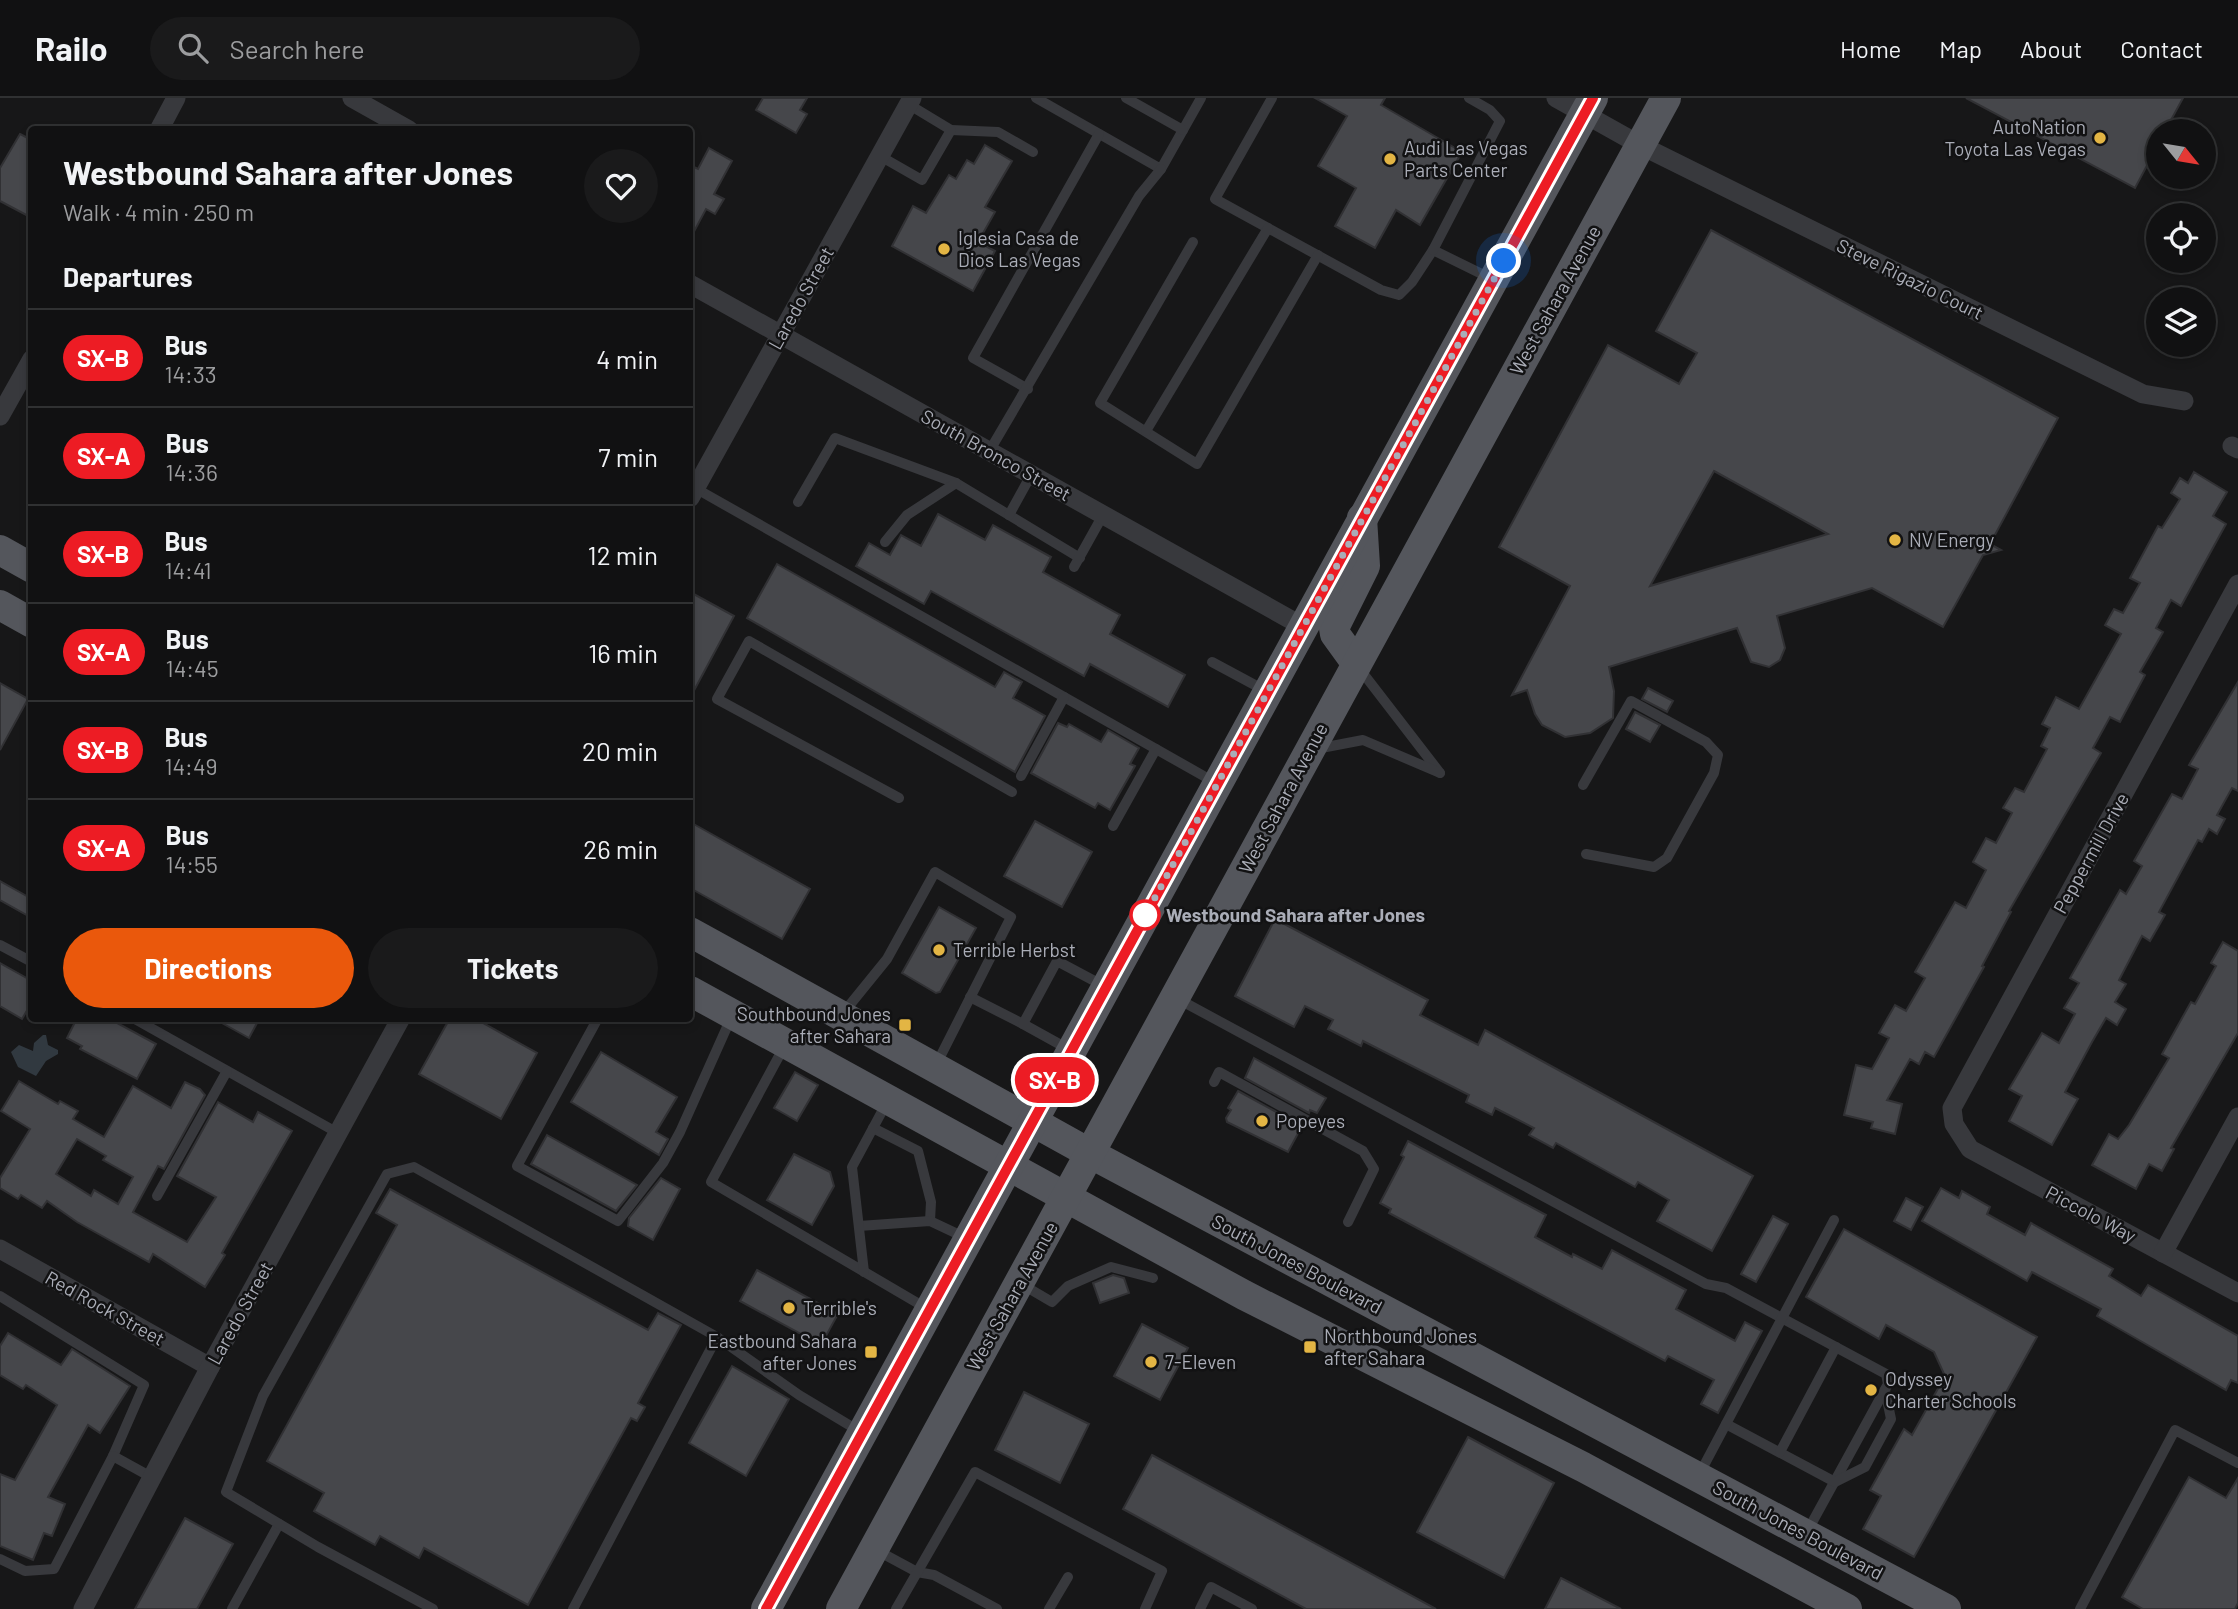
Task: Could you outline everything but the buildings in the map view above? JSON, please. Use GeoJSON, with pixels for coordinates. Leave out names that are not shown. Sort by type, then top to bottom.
{"type":"FeatureCollection","features":[{"type":"Feature","properties":{"kind":"main road","name":"West Sahara Avenue"},"geometry":{"type":"LineString","coordinates":[[841,1609],[1665,98]]}},
{"type":"Feature","properties":{"kind":"main road"},"geometry":{"type":"LineString","coordinates":[[766,1609],[1589,106]]}},
{"type":"Feature","properties":{"kind":"main road"},"geometry":{"type":"LineString","coordinates":[[1356,663],[1335,634],[1334,628],[1365,566],[1362,517]]}},
{"type":"Feature","properties":{"kind":"main road"},"geometry":{"type":"LineString","coordinates":[[0,550],[28,566]]}},
{"type":"Feature","properties":{"kind":"main road"},"geometry":{"type":"LineString","coordinates":[[0,605],[28,621]]}},
{"type":"Feature","properties":{"kind":"main road","name":"South Jones Boulevard"},"geometry":{"type":"LineString","coordinates":[[693,934],[1091,1154],[1945,1609]]}},
{"type":"Feature","properties":{"kind":"main road"},"geometry":{"type":"LineString","coordinates":[[693,993],[1007,1168],[1244,1295],[1583,1467],[1847,1609]]}},
{"type":"Feature","properties":{"kind":"main road"},"geometry":{"type":"LineString","coordinates":[[1583,1467],[1605,1426]]}},
{"type":"Feature","properties":{"kind":"street"},"geometry":{"type":"LineString","coordinates":[[161,126],[176,98]]}},
{"type":"Feature","properties":{"kind":"street"},"geometry":{"type":"LineString","coordinates":[[352,98],[402,126]]}},
{"type":"Feature","properties":{"kind":"street","name":"Steve Rigazio Court"},"geometry":{"type":"LineString","coordinates":[[1556,98],[1589,106],[1640,145],[2143,394],[2184,401]]}},
{"type":"Feature","properties":{"kind":"street","name":"Laredo Street"},"geometry":{"type":"LineString","coordinates":[[693,491],[910,101]]}},
{"type":"Feature","properties":{"kind":"street","name":"South Bronco Street"},"geometry":{"type":"LineString","coordinates":[[693,286],[1302,626]]}},
{"type":"Feature","properties":{"kind":"street"},"geometry":{"type":"LineString","coordinates":[[0,416],[28,366]]}},
{"type":"Feature","properties":{"kind":"street","name":"Peppermill Drive"},"geometry":{"type":"LineString","coordinates":[[1954,1124],[1952,1108],[2238,584]]}},
{"type":"Feature","properties":{"kind":"street","name":"Laredo Street"},"geometry":{"type":"LineString","coordinates":[[83,1609],[210,1367],[399,1022]]}},
{"type":"Feature","properties":{"kind":"street"},"geometry":{"type":"LineString","coordinates":[[2163,1253],[2238,1117]]}},
{"type":"Feature","properties":{"kind":"street","name":"Piccolo Way"},"geometry":{"type":"LineString","coordinates":[[1954,1124],[1970,1149],[2238,1293]]}},
{"type":"Feature","properties":{"kind":"street","name":"Red Rock Street"},"geometry":{"type":"LineString","coordinates":[[0,1249],[210,1367]]}},
{"type":"Feature","properties":{"kind":"lane"},"geometry":{"type":"LineString","coordinates":[[1036,98],[1161,169]]}},
{"type":"Feature","properties":{"kind":"lane"},"geometry":{"type":"LineString","coordinates":[[1126,98],[1183,130]]}},
{"type":"Feature","properties":{"kind":"lane"},"geometry":{"type":"LineString","coordinates":[[990,450],[1139,196],[1161,169],[1201,98]]}},
{"type":"Feature","properties":{"kind":"lane"},"geometry":{"type":"LineString","coordinates":[[1272,98],[1215,198],[1381,290],[1399,295],[1412,282],[1433,250],[1500,121],[1483,101],[1469,98]]}},
{"type":"Feature","properties":{"kind":"lane"},"geometry":{"type":"LineString","coordinates":[[910,101],[951,130],[998,132],[1033,152]]}},
{"type":"Feature","properties":{"kind":"lane"},"geometry":{"type":"LineString","coordinates":[[880,156],[922,180],[951,130]]}},
{"type":"Feature","properties":{"kind":"lane"},"geometry":{"type":"LineString","coordinates":[[1028,389],[973,358],[1099,134]]}},
{"type":"Feature","properties":{"kind":"lane"},"geometry":{"type":"LineString","coordinates":[[1146,430],[1268,228]]}},
{"type":"Feature","properties":{"kind":"lane"},"geometry":{"type":"LineString","coordinates":[[1193,242],[1100,403],[1197,464],[1318,255]]}},
{"type":"Feature","properties":{"kind":"lane"},"geometry":{"type":"LineString","coordinates":[[1433,250],[1493,280]]}},
{"type":"Feature","properties":{"kind":"lane"},"geometry":{"type":"LineString","coordinates":[[798,502],[835,438],[956,483],[1009,515],[1077,562],[1103,514]]}},
{"type":"Feature","properties":{"kind":"lane"},"geometry":{"type":"LineString","coordinates":[[1009,515],[1031,475]]}},
{"type":"Feature","properties":{"kind":"lane"},"geometry":{"type":"LineString","coordinates":[[885,542],[907,515],[956,483]]}},
{"type":"Feature","properties":{"kind":"lane"},"geometry":{"type":"LineString","coordinates":[[693,494],[1216,783]]}},
{"type":"Feature","properties":{"kind":"lane"},"geometry":{"type":"LineString","coordinates":[[899,798],[717,699],[750,640],[1012,792]]}},
{"type":"Feature","properties":{"kind":"lane"},"geometry":{"type":"LineString","coordinates":[[1212,662],[1267,691]]}},
{"type":"Feature","properties":{"kind":"lane"},"geometry":{"type":"LineString","coordinates":[[1308,750],[1363,740],[1440,773],[1356,663]]}},
{"type":"Feature","properties":{"kind":"lane"},"geometry":{"type":"LineString","coordinates":[[1021,776],[1064,697]]}},
{"type":"Feature","properties":{"kind":"lane"},"geometry":{"type":"LineString","coordinates":[[1583,785],[1631,701],[1706,742],[1718,755],[1714,773],[1667,858],[1660,864],[1654,867],[1586,854]]}},
{"type":"Feature","properties":{"kind":"lane"},"geometry":{"type":"LineString","coordinates":[[1113,826],[1156,749]]}},
{"type":"Feature","properties":{"kind":"lane"},"geometry":{"type":"LineString","coordinates":[[841,1016],[887,959],[935,872],[1011,916],[935,1067]]}},
{"type":"Feature","properties":{"kind":"lane"},"geometry":{"type":"LineString","coordinates":[[0,944],[28,960]]}},
{"type":"Feature","properties":{"kind":"lane"},"geometry":{"type":"LineString","coordinates":[[1023,1024],[1057,961],[1106,987]]}},
{"type":"Feature","properties":{"kind":"lane"},"geometry":{"type":"LineString","coordinates":[[970,997],[1071,1050]]}},
{"type":"Feature","properties":{"kind":"lane"},"geometry":{"type":"LineString","coordinates":[[1174,997],[1706,1284],[1726,1288],[1886,1374],[1888,1384],[1806,1535]]}},
{"type":"Feature","properties":{"kind":"lane"},"geometry":{"type":"LineString","coordinates":[[596,1022],[517,1166],[618,1221],[663,1163],[680,1132],[733,1014]]}},
{"type":"Feature","properties":{"kind":"lane"},"geometry":{"type":"LineString","coordinates":[[140,1022],[338,1133]]}},
{"type":"Feature","properties":{"kind":"lane"},"geometry":{"type":"LineString","coordinates":[[786,1045],[711,1182],[929,1310]]}},
{"type":"Feature","properties":{"kind":"lane"},"geometry":{"type":"LineString","coordinates":[[158,1196],[227,1071]]}},
{"type":"Feature","properties":{"kind":"lane"},"geometry":{"type":"LineString","coordinates":[[1214,1082],[1219,1072],[1363,1151],[1374,1169],[1348,1222]]}},
{"type":"Feature","properties":{"kind":"lane"},"geometry":{"type":"LineString","coordinates":[[864,1272],[852,1167],[888,1100]]}},
{"type":"Feature","properties":{"kind":"lane"},"geometry":{"type":"LineString","coordinates":[[873,1128],[918,1151],[931,1202],[930,1221]]}},
{"type":"Feature","properties":{"kind":"lane"},"geometry":{"type":"LineString","coordinates":[[433,1609],[226,1492],[263,1396],[387,1174],[414,1167],[717,1336],[799,1395],[862,1433]]}},
{"type":"Feature","properties":{"kind":"lane"},"geometry":{"type":"LineString","coordinates":[[1698,1476],[1834,1220]]}},
{"type":"Feature","properties":{"kind":"lane"},"geometry":{"type":"LineString","coordinates":[[859,1226],[930,1221],[968,1239]]}},
{"type":"Feature","properties":{"kind":"lane"},"geometry":{"type":"LineString","coordinates":[[1020,1283],[1052,1302],[1068,1286],[1111,1267],[1153,1278]]}},
{"type":"Feature","properties":{"kind":"lane"},"geometry":{"type":"LineString","coordinates":[[0,1296],[144,1385],[113,1456],[54,1569],[25,1571],[0,1559]]}},
{"type":"Feature","properties":{"kind":"lane"},"geometry":{"type":"LineString","coordinates":[[573,1609],[717,1336]]}},
{"type":"Feature","properties":{"kind":"lane"},"geometry":{"type":"LineString","coordinates":[[1780,1452],[1836,1347]]}},
{"type":"Feature","properties":{"kind":"lane"},"geometry":{"type":"LineString","coordinates":[[1835,1482],[1865,1467],[1891,1419],[1885,1390]]}},
{"type":"Feature","properties":{"kind":"lane"},"geometry":{"type":"LineString","coordinates":[[1726,1424],[1835,1482]]}},
{"type":"Feature","properties":{"kind":"lane"},"geometry":{"type":"LineString","coordinates":[[2083,1608],[2175,1430],[2238,1463]]}},
{"type":"Feature","properties":{"kind":"lane"},"geometry":{"type":"LineString","coordinates":[[113,1456],[153,1478]]}},
{"type":"Feature","properties":{"kind":"lane"},"geometry":{"type":"LineString","coordinates":[[896,1609],[972,1474],[980,1472],[1162,1572],[1145,1609]]}},
{"type":"Feature","properties":{"kind":"lane"},"geometry":{"type":"LineString","coordinates":[[232,1609],[279,1524]]}},
{"type":"Feature","properties":{"kind":"lane"},"geometry":{"type":"LineString","coordinates":[[874,1549],[917,1572],[934,1575],[997,1609]]}},
{"type":"Feature","properties":{"kind":"lane"},"geometry":{"type":"LineString","coordinates":[[1049,1609],[1068,1577]]}},
{"type":"Feature","properties":{"kind":"lane"},"geometry":{"type":"LineString","coordinates":[[1200,1609],[1211,1587],[1252,1609]]}},
{"type":"Feature","properties":{"kind":"shaded area"},"geometry":{"type":"Polygon","coordinates":[[[46,1035],[48,1045],[58,1050],[58,1054],[46,1061],[36,1076],[18,1067],[11,1052],[19,1045],[33,1051],[34,1043],[46,1035]]]}},
{"type":"Feature","properties":{"kind":"bus line","name":"SX-B"},"geometry":{"type":"LineString","coordinates":[[766,1609],[1593,98]]}},
{"type":"Feature","properties":{"kind":"place","name":"AutoNation Toyota Las Vegas"},"geometry":{"type":"Point","coordinates":[2100,138]}},
{"type":"Feature","properties":{"kind":"place","name":"Audi Las Vegas Parts Center"},"geometry":{"type":"Point","coordinates":[1390,159]}},
{"type":"Feature","properties":{"kind":"place","name":"Iglesia Casa de Dios Las Vegas"},"geometry":{"type":"Point","coordinates":[944,249]}},
{"type":"Feature","properties":{"kind":"place","name":"NV Energy"},"geometry":{"type":"Point","coordinates":[1895,540]}},
{"type":"Feature","properties":{"kind":"place","name":"Westbound Sahara after Jones"},"geometry":{"type":"Point","coordinates":[1145,915]}},
{"type":"Feature","properties":{"kind":"place","name":"Terrible Herbst"},"geometry":{"type":"Point","coordinates":[939,950]}},
{"type":"Feature","properties":{"kind":"place","name":"Southbound Jones after Sahara"},"geometry":{"type":"Point","coordinates":[905,1025]}},
{"type":"Feature","properties":{"kind":"place","name":"Popeyes"},"geometry":{"type":"Point","coordinates":[1262,1121]}},
{"type":"Feature","properties":{"kind":"place","name":"Terrible's"},"geometry":{"type":"Point","coordinates":[789,1308]}},
{"type":"Feature","properties":{"kind":"place","name":"Northbound Jones after Sahara"},"geometry":{"type":"Point","coordinates":[1310,1347]}},
{"type":"Feature","properties":{"kind":"place","name":"Eastbound Sahara after Jones"},"geometry":{"type":"Point","coordinates":[871,1352]}},
{"type":"Feature","properties":{"kind":"place","name":"7-Eleven"},"geometry":{"type":"Point","coordinates":[1151,1362]}},
{"type":"Feature","properties":{"kind":"place","name":"Odyssey Charter Schools"},"geometry":{"type":"Point","coordinates":[1871,1390]}},
{"type":"Feature","properties":{"kind":"route"},"geometry":{"type":"LineString","coordinates":[[1145,915],[1141,923],[1504,261]]}}]}
